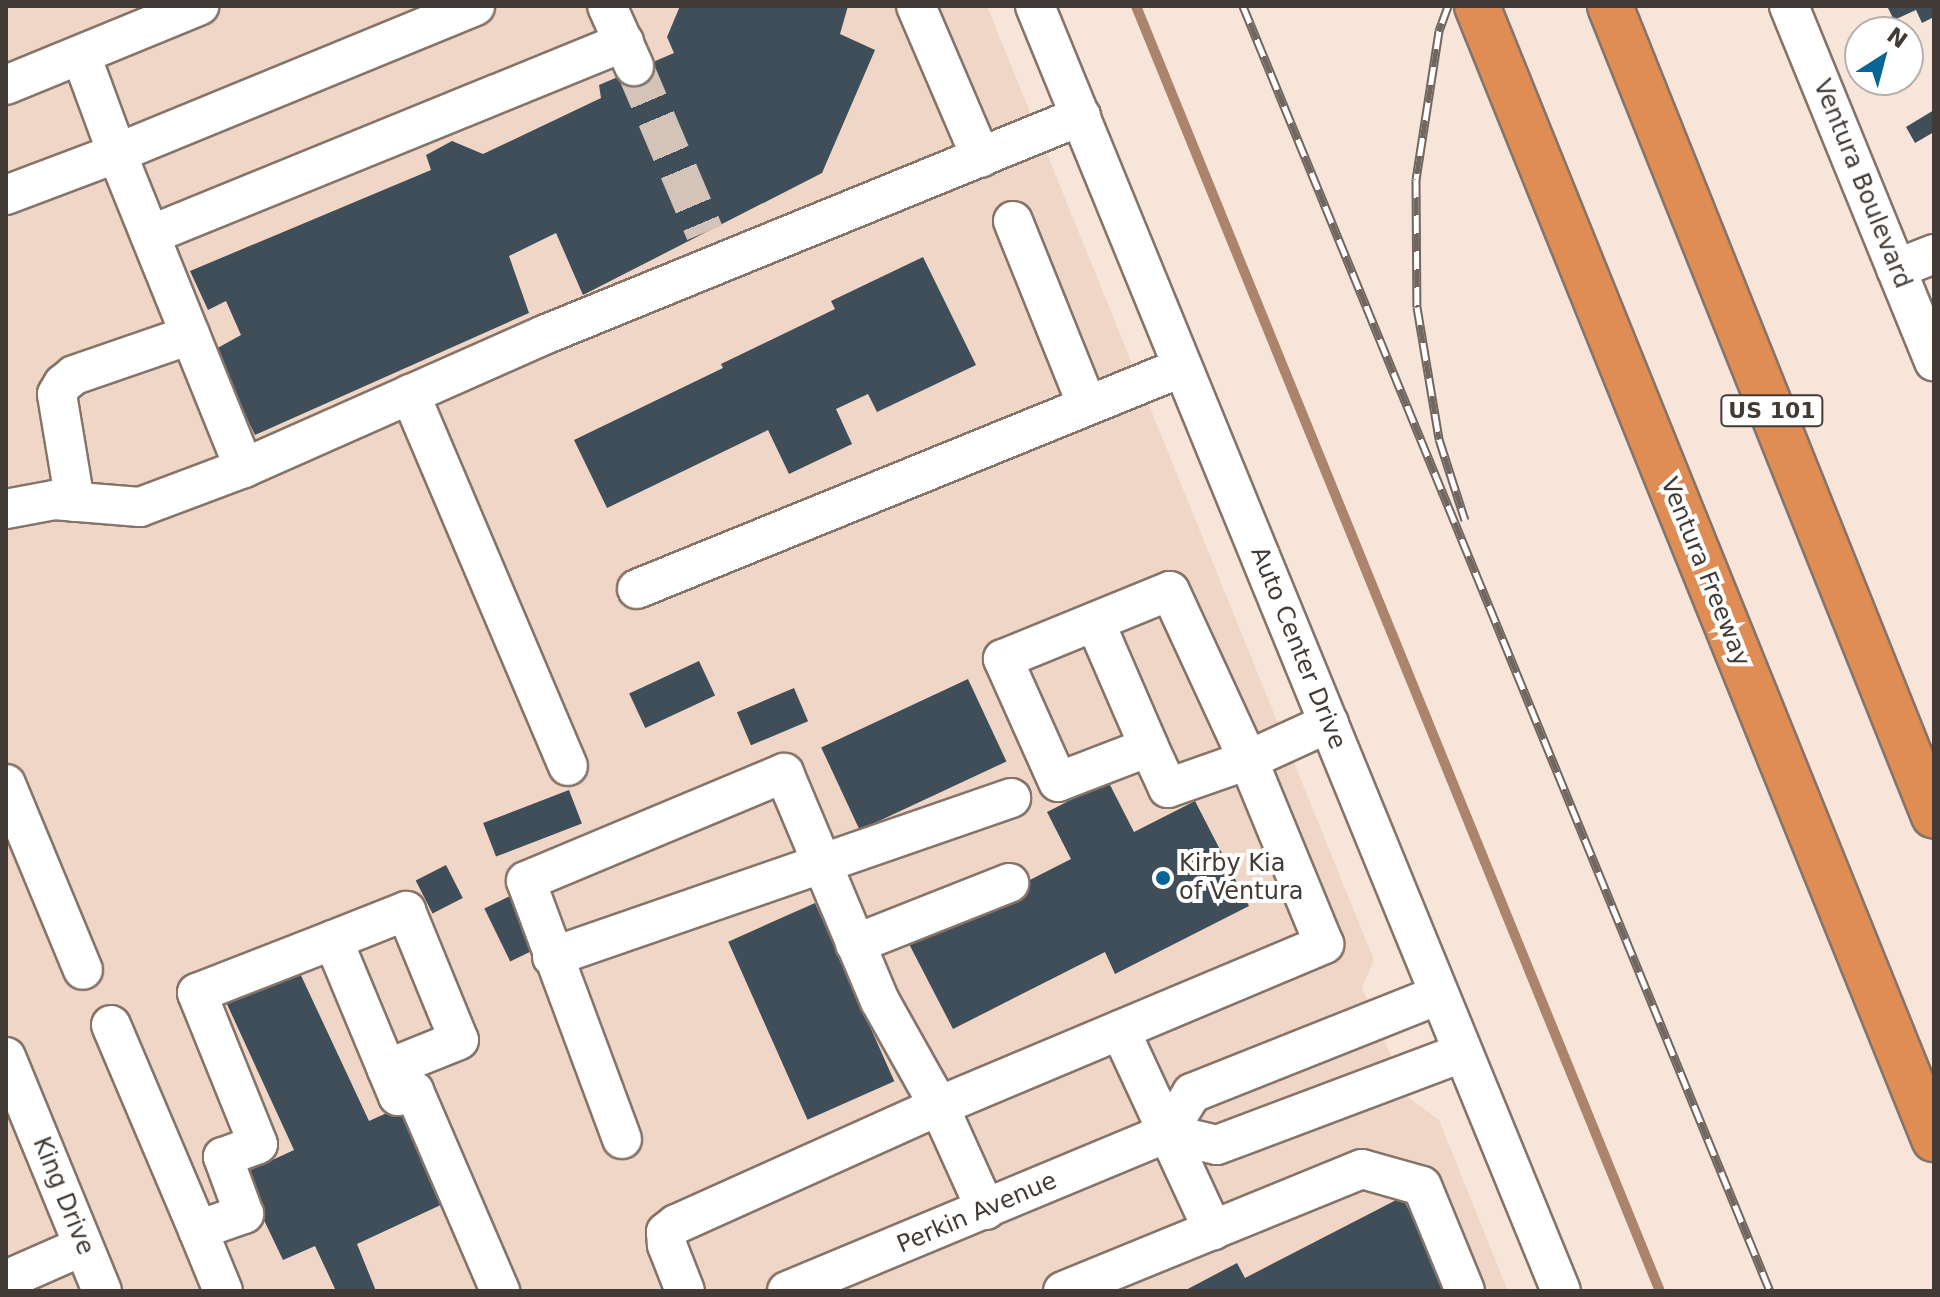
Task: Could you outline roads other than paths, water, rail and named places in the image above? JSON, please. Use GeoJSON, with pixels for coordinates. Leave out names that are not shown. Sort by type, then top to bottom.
{"type":"FeatureCollection","features":[{"type":"Feature","properties":{"kind":"highway","name":"Ventura Freeway"},"geometry":{"type":"LineString","coordinates":[[1477,6],[1934,1139]]}},
{"type":"Feature","properties":{"kind":"highway","name":"US 101"},"geometry":{"type":"LineString","coordinates":[[1610,6],[1934,816]]}},
{"type":"Feature","properties":{"kind":"street"},"geometry":{"type":"LineString","coordinates":[[6,85],[199,6]]}},
{"type":"Feature","properties":{"kind":"street"},"geometry":{"type":"LineString","coordinates":[[6,195],[117,153],[475,6]]}},
{"type":"Feature","properties":{"kind":"street"},"geometry":{"type":"LineString","coordinates":[[150,235],[629,54],[607,6]]}},
{"type":"Feature","properties":{"kind":"street"},"geometry":{"type":"LineString","coordinates":[[916,6],[981,158]]}},
{"type":"Feature","properties":{"kind":"street","name":"Auto Center Drive"},"geometry":{"type":"LineString","coordinates":[[1035,6],[1561,1291]]}},
{"type":"Feature","properties":{"kind":"street","name":"Ventura Boulevard"},"geometry":{"type":"LineString","coordinates":[[1789,6],[1934,362]]}},
{"type":"Feature","properties":{"kind":"street"},"geometry":{"type":"LineString","coordinates":[[81,55],[117,153],[244,468]]}},
{"type":"Feature","properties":{"kind":"street"},"geometry":{"type":"LineString","coordinates":[[6,509],[75,502],[140,507],[244,468],[410,394],[675,284],[712,249],[981,158],[1081,116]]}},
{"type":"Feature","properties":{"kind":"street"},"geometry":{"type":"LineString","coordinates":[[1013,221],[1087,405]]}},
{"type":"Feature","properties":{"kind":"street"},"geometry":{"type":"LineString","coordinates":[[1896,269],[1934,254]]}},
{"type":"Feature","properties":{"kind":"street"},"geometry":{"type":"LineString","coordinates":[[75,502],[57,394],[63,384],[74,375],[190,335]]}},
{"type":"Feature","properties":{"kind":"street"},"geometry":{"type":"LineString","coordinates":[[637,589],[1183,367]]}},
{"type":"Feature","properties":{"kind":"street"},"geometry":{"type":"LineString","coordinates":[[410,394],[568,766]]}},
{"type":"Feature","properties":{"kind":"street"},"geometry":{"type":"LineString","coordinates":[[685,1291],[667,1245],[666,1232],[676,1224],[939,1106],[1324,944],[1248,760],[1170,591],[1003,659],[1058,782],[1149,747]]}},
{"type":"Feature","properties":{"kind":"street"},"geometry":{"type":"LineString","coordinates":[[1095,622],[1168,788],[1248,760],[1329,723]]}},
{"type":"Feature","properties":{"kind":"street"},"geometry":{"type":"LineString","coordinates":[[622,1139],[526,881],[784,773],[880,1001],[939,1106],[986,1210]]}},
{"type":"Feature","properties":{"kind":"street"},"geometry":{"type":"LineString","coordinates":[[6,784],[83,970]]}},
{"type":"Feature","properties":{"kind":"street"},"geometry":{"type":"LineString","coordinates":[[552,957],[1011,798]]}},
{"type":"Feature","properties":{"kind":"street"},"geometry":{"type":"LineString","coordinates":[[855,944],[1009,883]]}},
{"type":"Feature","properties":{"kind":"street"},"geometry":{"type":"LineString","coordinates":[[198,1230],[244,1214],[223,1157],[258,1144],[197,993],[406,911],[459,1040],[387,1069]]}},
{"type":"Feature","properties":{"kind":"street"},"geometry":{"type":"LineString","coordinates":[[333,940],[398,1096],[414,1091],[500,1291]]}},
{"type":"Feature","properties":{"kind":"street"},"geometry":{"type":"LineString","coordinates":[[1167,1133],[1192,1093],[1438,995]]}},
{"type":"Feature","properties":{"kind":"street"},"geometry":{"type":"LineString","coordinates":[[111,1025],[223,1291]]}},
{"type":"Feature","properties":{"kind":"street"},"geometry":{"type":"LineString","coordinates":[[1120,1030],[1213,1230]]}},
{"type":"Feature","properties":{"kind":"street"},"geometry":{"type":"LineString","coordinates":[[1167,1133],[1217,1145],[1462,1053]]}},
{"type":"Feature","properties":{"kind":"street","name":"King Drive"},"geometry":{"type":"LineString","coordinates":[[6,1057],[102,1291]]}},
{"type":"Feature","properties":{"kind":"street","name":"Perkin Avenue"},"geometry":{"type":"LineString","coordinates":[[787,1291],[1167,1133]]}},
{"type":"Feature","properties":{"kind":"street"},"geometry":{"type":"LineString","coordinates":[[1063,1291],[1362,1169],[1422,1186],[1465,1291]]}},
{"type":"Feature","properties":{"kind":"street"},"geometry":{"type":"LineString","coordinates":[[6,1280],[83,1246]]}},
{"type":"Feature","properties":{"kind":"waterway"},"geometry":{"type":"LineString","coordinates":[[1136,6],[1660,1291]]}},
{"type":"Feature","properties":{"kind":"tunnel"},"geometry":{"type":"LineString","coordinates":[[634,66],[705,233]]}},
{"type":"Feature","properties":{"kind":"railway"},"geometry":{"type":"LineString","coordinates":[[1243,6],[1770,1291]]}},
{"type":"Feature","properties":{"kind":"railway"},"geometry":{"type":"LineString","coordinates":[[1448,6],[1439,31],[1416,179],[1417,307],[1439,439],[1465,520]]}},
{"type":"Feature","properties":{"kind":"place","name":"Kirby Kia of Ventura"},"geometry":{"type":"Point","coordinates":[1163,878]}}]}
